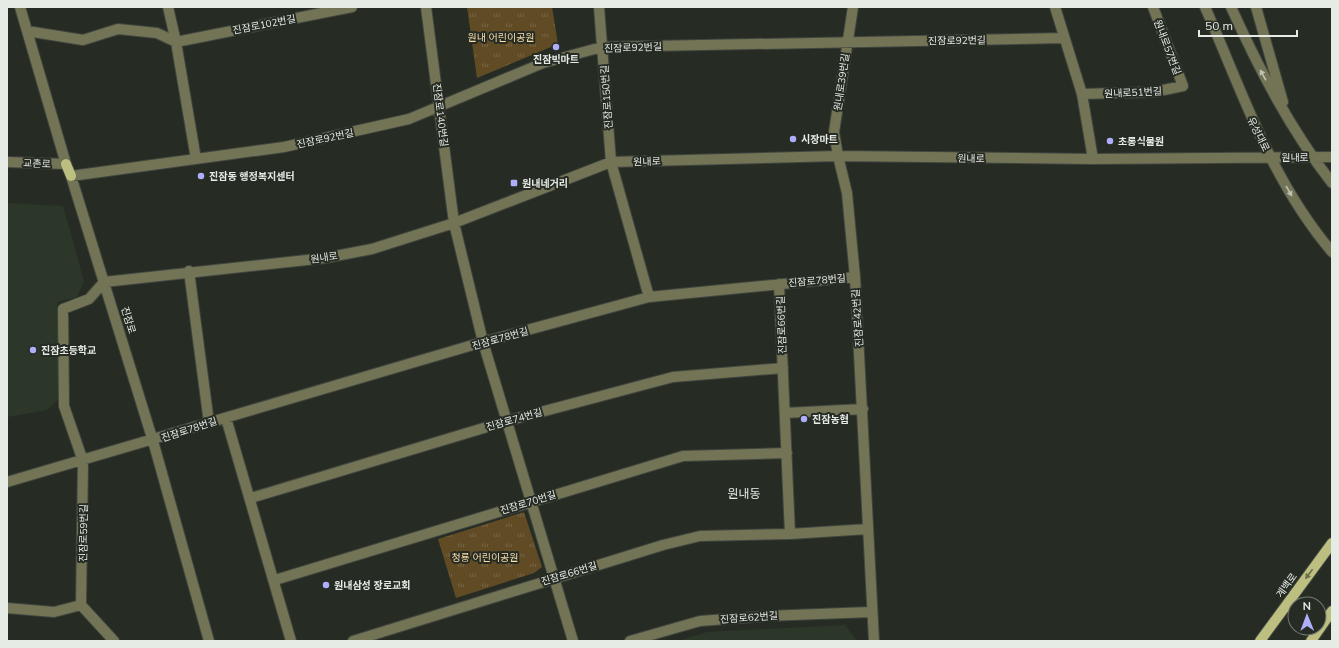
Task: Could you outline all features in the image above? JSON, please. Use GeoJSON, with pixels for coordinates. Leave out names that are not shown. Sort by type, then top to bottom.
{"type":"FeatureCollection","features":[{"type":"Feature","properties":{"kind":"main road","name":"진잠로"},"geometry":{"type":"LineString","coordinates":[[66,164],[71,176]]}},
{"type":"Feature","properties":{"kind":"main road","name":"계백로"},"geometry":{"type":"LineString","coordinates":[[1260,641],[1332,543]]}},
{"type":"Feature","properties":{"kind":"main road"},"geometry":{"type":"LineString","coordinates":[[1311,641],[1332,612]]}},
{"type":"Feature","properties":{"kind":"street","name":"진잠로"},"geometry":{"type":"LineString","coordinates":[[20,7],[66,164]]}},
{"type":"Feature","properties":{"kind":"street"},"geometry":{"type":"LineString","coordinates":[[168,7],[176,42],[196,159]]}},
{"type":"Feature","properties":{"kind":"street","name":"진잠로102번길"},"geometry":{"type":"LineString","coordinates":[[176,42],[352,7]]}},
{"type":"Feature","properties":{"kind":"street","name":"진잠로140번길"},"geometry":{"type":"LineString","coordinates":[[426,7],[454,222]]}},
{"type":"Feature","properties":{"kind":"street","name":"진잠로150번길"},"geometry":{"type":"LineString","coordinates":[[599,7],[611,162]]}},
{"type":"Feature","properties":{"kind":"street","name":"원내로39번길"},"geometry":{"type":"LineString","coordinates":[[838,156],[834,132],[853,7]]}},
{"type":"Feature","properties":{"kind":"street"},"geometry":{"type":"LineString","coordinates":[[1055,7],[1082,94],[1093,159]]}},
{"type":"Feature","properties":{"kind":"street","name":"원내로57번길"},"geometry":{"type":"LineString","coordinates":[[1153,7],[1183,86]]}},
{"type":"Feature","properties":{"kind":"street","name":"유성대로"},"geometry":{"type":"LineString","coordinates":[[1205,7],[1253,123],[1270,157],[1295,201],[1332,252]]}},
{"type":"Feature","properties":{"kind":"street"},"geometry":{"type":"LineString","coordinates":[[1231,7],[1252,54],[1289,122],[1311,157],[1332,183]]}},
{"type":"Feature","properties":{"kind":"street"},"geometry":{"type":"LineString","coordinates":[[1256,7],[1289,122]]}},
{"type":"Feature","properties":{"kind":"street"},"geometry":{"type":"LineString","coordinates":[[27,31],[84,40],[118,29],[157,33],[176,42]]}},
{"type":"Feature","properties":{"kind":"street","name":"진잠로92번길"},"geometry":{"type":"LineString","coordinates":[[71,176],[284,147],[409,119],[543,63],[602,47],[1064,38]]}},
{"type":"Feature","properties":{"kind":"street","name":"원내로51번길"},"geometry":{"type":"LineString","coordinates":[[1082,94],[1154,92],[1183,86]]}},
{"type":"Feature","properties":{"kind":"street","name":"원내로"},"geometry":{"type":"LineString","coordinates":[[104,282],[189,271],[325,258],[372,249],[454,222],[611,162],[838,156],[1093,159],[1332,157]]}},
{"type":"Feature","properties":{"kind":"street","name":"진잠로42번길"},"geometry":{"type":"LineString","coordinates":[[838,156],[847,193],[855,277],[863,409],[871,612],[874,641]]}},
{"type":"Feature","properties":{"kind":"street","name":"교촌로"},"geometry":{"type":"LineString","coordinates":[[7,162],[66,164]]}},
{"type":"Feature","properties":{"kind":"street"},"geometry":{"type":"LineString","coordinates":[[611,162],[649,297]]}},
{"type":"Feature","properties":{"kind":"street","name":"진잠로"},"geometry":{"type":"LineString","coordinates":[[71,176],[153,441],[209,641]]}},
{"type":"Feature","properties":{"kind":"street"},"geometry":{"type":"LineString","coordinates":[[454,222],[483,342],[573,641]]}},
{"type":"Feature","properties":{"kind":"street"},"geometry":{"type":"LineString","coordinates":[[189,271],[209,423]]}},
{"type":"Feature","properties":{"kind":"street","name":"진잠로78번길"},"geometry":{"type":"LineString","coordinates":[[83,461],[483,342],[649,297],[855,277]]}},
{"type":"Feature","properties":{"kind":"street","name":"진잠로59번길"},"geometry":{"type":"LineString","coordinates":[[81,605],[83,461],[64,406],[63,309],[89,299],[104,282]]}},
{"type":"Feature","properties":{"kind":"street","name":"진잠로66번길"},"geometry":{"type":"LineString","coordinates":[[780,284],[790,534]]}},
{"type":"Feature","properties":{"kind":"street","name":"진잠로74번길"},"geometry":{"type":"LineString","coordinates":[[251,498],[507,421],[673,376],[783,368]]}},
{"type":"Feature","properties":{"kind":"street"},"geometry":{"type":"LineString","coordinates":[[785,414],[863,409]]}},
{"type":"Feature","properties":{"kind":"street"},"geometry":{"type":"LineString","coordinates":[[226,418],[275,580],[291,641]]}},
{"type":"Feature","properties":{"kind":"street","name":"진잠로70번길"},"geometry":{"type":"LineString","coordinates":[[275,580],[683,456],[787,453]]}},
{"type":"Feature","properties":{"kind":"street"},"geometry":{"type":"LineString","coordinates":[[7,482],[83,461]]}},
{"type":"Feature","properties":{"kind":"street","name":"진잠로66번길"},"geometry":{"type":"LineString","coordinates":[[353,641],[663,544],[700,536],[790,534],[868,529]]}},
{"type":"Feature","properties":{"kind":"street"},"geometry":{"type":"LineString","coordinates":[[7,608],[54,612],[81,605],[114,641]]}},
{"type":"Feature","properties":{"kind":"street","name":"진잠로62번길"},"geometry":{"type":"LineString","coordinates":[[630,641],[700,622],[766,616],[871,612]]}},
{"type":"Feature","properties":{"kind":"shaded area","name":"진잠초등학교"},"geometry":{"type":"Polygon","coordinates":[[[7,203],[63,206],[84,281],[77,297],[57,302],[60,398],[47,410],[8,417],[7,203]]]}},
{"type":"Feature","properties":{"kind":"shaded area"},"geometry":{"type":"Polygon","coordinates":[[[845,625],[857,641],[678,641],[707,632],[845,625]]]}},
{"type":"Feature","properties":{"kind":"green space","name":"원내 어린이공원"},"geometry":{"type":"Polygon","coordinates":[[[467,7],[552,7],[558,44],[477,78],[467,7]]]}},
{"type":"Feature","properties":{"kind":"green space","name":"청룡 어린이공원"},"geometry":{"type":"Polygon","coordinates":[[[524,512],[542,567],[534,573],[456,598],[438,539],[524,512]]]}},
{"type":"Feature","properties":{"kind":"place","name":"진잠빅마트"},"geometry":{"type":"Point","coordinates":[556,47]}},
{"type":"Feature","properties":{"kind":"place","name":"시장마트"},"geometry":{"type":"Point","coordinates":[793,139]}},
{"type":"Feature","properties":{"kind":"place","name":"초롱식물원"},"geometry":{"type":"Point","coordinates":[1110,141]}},
{"type":"Feature","properties":{"kind":"place","name":"진잠동 행정복지센터"},"geometry":{"type":"Point","coordinates":[201,176]}},
{"type":"Feature","properties":{"kind":"place","name":"원내네거리"},"geometry":{"type":"Point","coordinates":[514,183]}},
{"type":"Feature","properties":{"kind":"place","name":"진잠초등학교"},"geometry":{"type":"Point","coordinates":[33,350]}},
{"type":"Feature","properties":{"kind":"place","name":"진잠농협"},"geometry":{"type":"Point","coordinates":[804,419]}},
{"type":"Feature","properties":{"kind":"place","name":"원내삼성 장로교회"},"geometry":{"type":"Point","coordinates":[326,585]}},
{"type":"Feature","properties":{"kind":"district","name":"원내동"},"geometry":{"type":"Point","coordinates":[744,494]}}]}
